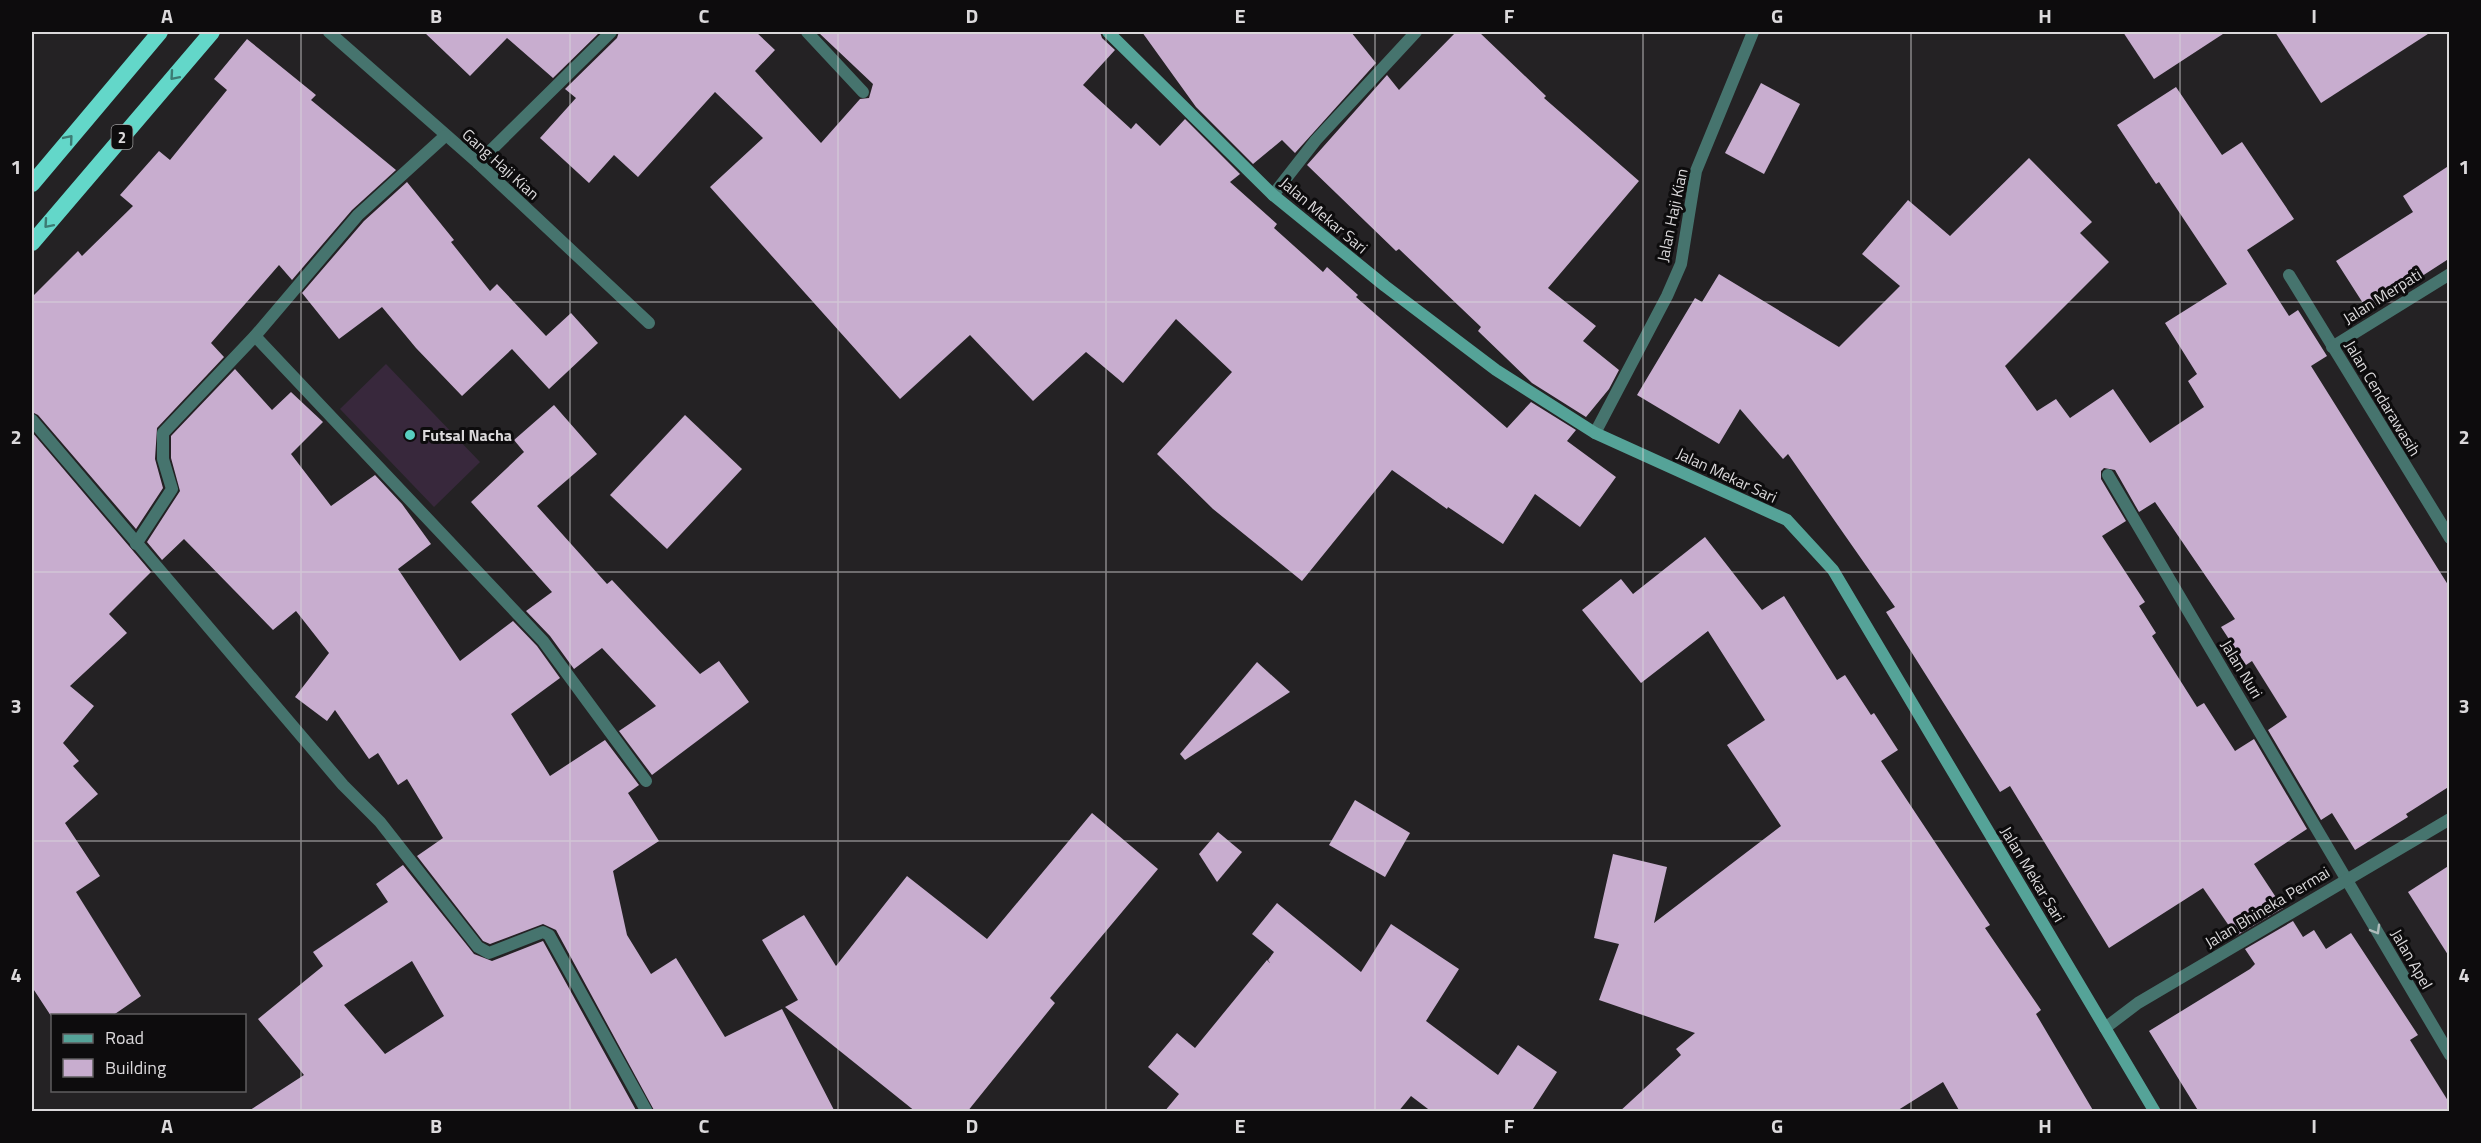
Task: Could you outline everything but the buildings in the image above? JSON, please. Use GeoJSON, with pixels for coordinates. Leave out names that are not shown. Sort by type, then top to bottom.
{"type":"FeatureCollection","features":[{"type":"Feature","properties":{"kind":"highway","name":"2"},"geometry":{"type":"LineString","coordinates":[[32,184],[160,32]]}},
{"type":"Feature","properties":{"kind":"highway","name":"2"},"geometry":{"type":"LineString","coordinates":[[32,243],[212,32]]}},
{"type":"Feature","properties":{"kind":"main road","name":"Jalan Mekar Sari"},"geometry":{"type":"LineString","coordinates":[[1108,32],[1273,195],[1360,267],[1496,370],[1595,433],[1787,520],[1833,570],[2155,1112]]}},
{"type":"Feature","properties":{"kind":"street","name":"Gang Haji Kian"},"geometry":{"type":"LineString","coordinates":[[329,32],[478,163],[649,323]]}},
{"type":"Feature","properties":{"kind":"street"},"geometry":{"type":"LineString","coordinates":[[478,163],[611,32]]}},
{"type":"Feature","properties":{"kind":"street"},"geometry":{"type":"LineString","coordinates":[[807,32],[863,92]]}},
{"type":"Feature","properties":{"kind":"street"},"geometry":{"type":"LineString","coordinates":[[1273,195],[1316,140],[1416,32]]}},
{"type":"Feature","properties":{"kind":"street","name":"Jalan Haji Kian"},"geometry":{"type":"LineString","coordinates":[[1595,433],[1667,296],[1681,264],[1696,171],[1753,32]]}},
{"type":"Feature","properties":{"kind":"street"},"geometry":{"type":"LineString","coordinates":[[136,544],[172,489],[163,459],[163,433],[255,336],[358,215],[445,136]]}},
{"type":"Feature","properties":{"kind":"street","name":"Jalan Merpati"},"geometry":{"type":"LineString","coordinates":[[2332,347],[2450,274]]}},
{"type":"Feature","properties":{"kind":"street","name":"Jalan Cendarawasih"},"geometry":{"type":"LineString","coordinates":[[2289,275],[2448,532]]}},
{"type":"Feature","properties":{"kind":"street"},"geometry":{"type":"LineString","coordinates":[[255,336],[543,640],[646,781]]}},
{"type":"Feature","properties":{"kind":"street"},"geometry":{"type":"LineString","coordinates":[[32,420],[343,785],[380,822],[478,947],[489,953],[543,932],[549,935],[647,1112]]}},
{"type":"Feature","properties":{"kind":"street","name":"Jalan Nuri"},"geometry":{"type":"LineString","coordinates":[[2109,475],[2347,879]]}},
{"type":"Feature","properties":{"kind":"street","name":"Jalan Bhineka Permai"},"geometry":{"type":"LineString","coordinates":[[2105,1028],[2138,1003],[2450,819]]}},
{"type":"Feature","properties":{"kind":"street","name":"Jalan Apel"},"geometry":{"type":"LineString","coordinates":[[2347,879],[2450,1055]]}},
{"type":"Feature","properties":{"kind":"shaded area","name":"Futsal Nacha"},"geometry":{"type":"Polygon","coordinates":[[[386,364],[480,462],[434,507],[340,409],[386,364]]]}},
{"type":"Feature","properties":{"kind":"place","name":"Futsal Nacha"},"geometry":{"type":"Point","coordinates":[410,435]}}]}
